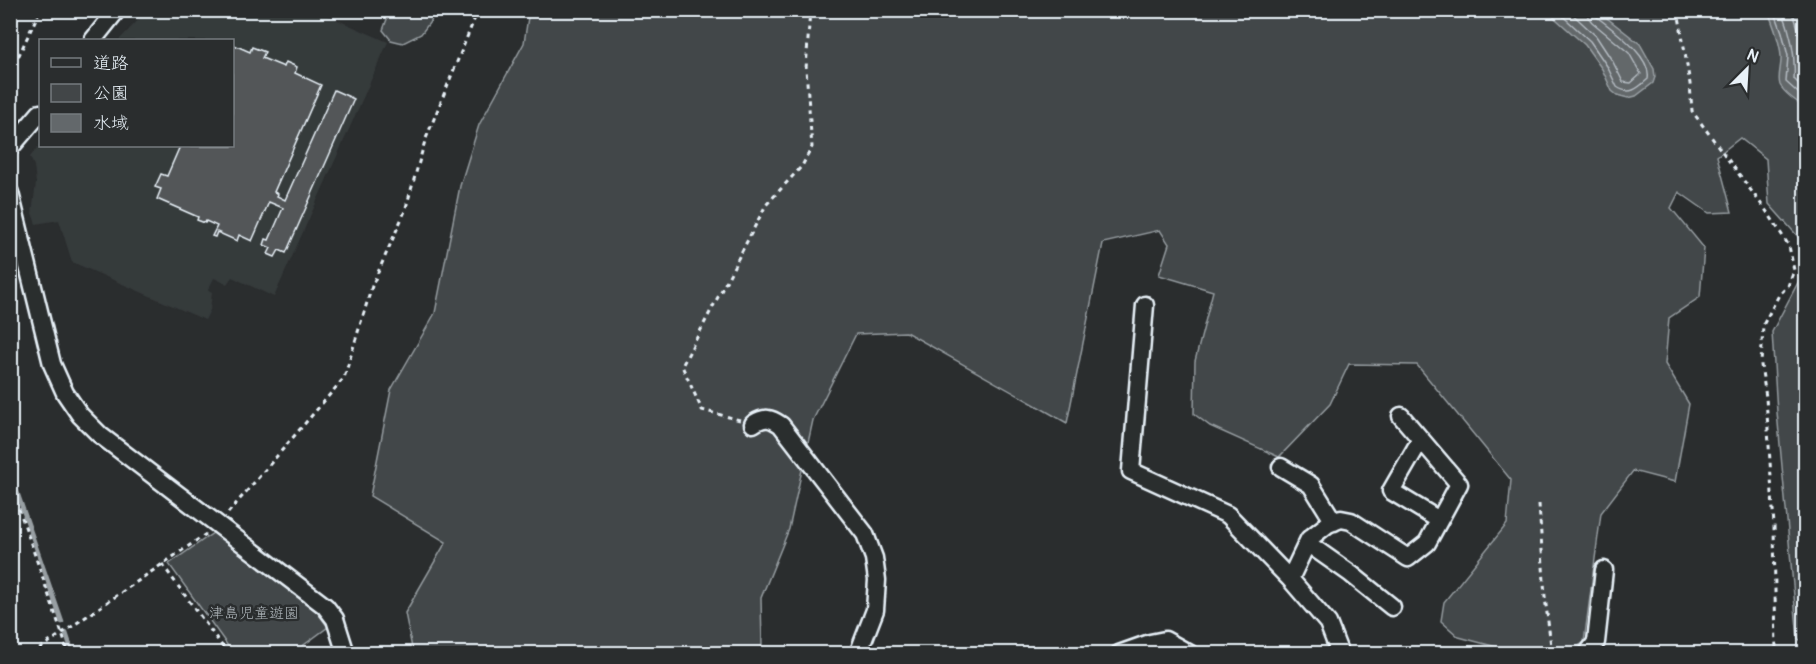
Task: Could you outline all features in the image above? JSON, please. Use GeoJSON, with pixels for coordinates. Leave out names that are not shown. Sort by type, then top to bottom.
{"type":"FeatureCollection","features":[{"type":"Feature","properties":{"kind":"street"},"geometry":{"type":"LineString","coordinates":[[94,39],[117,10]]}},
{"type":"Feature","properties":{"kind":"street"},"geometry":{"type":"LineString","coordinates":[[10,148],[39,114]]}},
{"type":"Feature","properties":{"kind":"street"},"geometry":{"type":"LineString","coordinates":[[10,193],[52,364],[65,393],[80,415],[100,435],[325,606],[334,619],[346,654]]}},
{"type":"Feature","properties":{"kind":"street"},"geometry":{"type":"LineString","coordinates":[[1145,304],[1131,471],[1228,515],[1290,579],[1328,623],[1338,653]]}},
{"type":"Feature","properties":{"kind":"street"},"geometry":{"type":"LineString","coordinates":[[1290,579],[1309,539],[1328,524],[1341,519],[1351,521],[1408,558],[1427,543],[1459,484],[1401,416]]}},
{"type":"Feature","properties":{"kind":"street"},"geometry":{"type":"LineString","coordinates":[[753,424],[761,419],[771,418],[781,425],[865,534],[874,558],[877,580],[875,610],[858,654]]}},
{"type":"Feature","properties":{"kind":"street"},"geometry":{"type":"LineString","coordinates":[[1421,440],[1390,491],[1439,520]]}},
{"type":"Feature","properties":{"kind":"street"},"geometry":{"type":"LineString","coordinates":[[1281,467],[1311,485],[1334,522]]}},
{"type":"Feature","properties":{"kind":"street"},"geometry":{"type":"LineString","coordinates":[[1307,543],[1392,607]]}},
{"type":"Feature","properties":{"kind":"street"},"geometry":{"type":"LineString","coordinates":[[1587,654],[1596,642],[1604,570]]}},
{"type":"Feature","properties":{"kind":"street"},"geometry":{"type":"LineString","coordinates":[[1119,654],[1165,640],[1190,654]]}},
{"type":"Feature","properties":{"kind":"path"},"geometry":{"type":"LineString","coordinates":[[10,60],[19,55],[40,10]]}},
{"type":"Feature","properties":{"kind":"path"},"geometry":{"type":"LineString","coordinates":[[32,654],[218,525],[344,378],[372,286],[405,212],[424,141],[478,10]]}},
{"type":"Feature","properties":{"kind":"path"},"geometry":{"type":"LineString","coordinates":[[753,424],[702,410],[682,366],[765,205],[802,166],[812,147],[806,69],[810,10]]}},
{"type":"Feature","properties":{"kind":"path"},"geometry":{"type":"LineString","coordinates":[[1678,10],[1692,111],[1770,216],[1789,246],[1794,270],[1788,286],[1779,295],[1763,325],[1761,365],[1766,397],[1774,526],[1776,654]]}},
{"type":"Feature","properties":{"kind":"path"},"geometry":{"type":"LineString","coordinates":[[10,483],[69,654]]}},
{"type":"Feature","properties":{"kind":"path"},"geometry":{"type":"LineString","coordinates":[[1539,504],[1551,654]]}},
{"type":"Feature","properties":{"kind":"path"},"geometry":{"type":"LineString","coordinates":[[162,564],[228,654]]}},
{"type":"Feature","properties":{"kind":"shaded area"},"geometry":{"type":"Polygon","coordinates":[[[147,11],[317,11],[388,42],[274,297],[232,277],[227,284],[214,278],[208,290],[212,292],[210,310],[205,320],[72,262],[59,220],[36,224],[32,213],[36,183],[34,166],[30,157],[39,145],[234,147],[234,39],[120,39],[147,11]]]}},
{"type":"Feature","properties":{"kind":"green space"},"geometry":{"type":"Polygon","coordinates":[[[393,11],[438,11],[421,34],[403,43],[391,40],[383,30],[393,11]]]}},
{"type":"Feature","properties":{"kind":"green space"},"geometry":{"type":"Polygon","coordinates":[[[529,11],[1805,11],[1805,239],[1801,240],[1769,204],[1766,159],[1740,138],[1717,156],[1732,212],[1709,213],[1679,192],[1671,208],[1704,248],[1700,297],[1669,318],[1665,364],[1689,404],[1675,482],[1633,471],[1601,513],[1584,642],[1569,653],[1519,653],[1459,637],[1441,621],[1444,602],[1507,524],[1511,480],[1417,365],[1349,364],[1330,404],[1279,457],[1210,426],[1194,414],[1195,361],[1213,291],[1159,275],[1169,244],[1160,230],[1103,243],[1067,423],[906,332],[856,334],[813,420],[789,529],[761,598],[762,648],[735,654],[413,653],[405,613],[446,542],[370,496],[391,390],[435,313],[460,186],[479,125],[524,43],[529,11]]]}},
{"type":"Feature","properties":{"kind":"green space"},"geometry":{"type":"Polygon","coordinates":[[[1806,272],[1805,642],[1798,639],[1772,332],[1803,273],[1806,272]]]}},
{"type":"Feature","properties":{"kind":"green space","name":"津島児童遊園"},"geometry":{"type":"Polygon","coordinates":[[[216,531],[317,612],[328,627],[293,653],[233,653],[169,564],[216,531]]]}},
{"type":"Feature","properties":{"kind":"water"},"geometry":{"type":"Polygon","coordinates":[[[1547,11],[1598,11],[1640,44],[1654,69],[1653,83],[1636,96],[1628,98],[1617,95],[1612,91],[1602,69],[1585,45],[1547,11]]]}},
{"type":"Feature","properties":{"kind":"water"},"geometry":{"type":"Polygon","coordinates":[[[1768,11],[1805,11],[1805,107],[1780,85],[1780,50],[1768,11]]]}},
{"type":"Feature","properties":{"kind":"building"},"geometry":{"type":"Polygon","coordinates":[[[234,45],[250,52],[252,47],[265,52],[262,58],[284,67],[286,62],[297,67],[295,73],[321,85],[274,192],[285,200],[334,90],[354,99],[286,253],[279,250],[275,257],[268,254],[271,248],[264,245],[266,239],[269,240],[283,208],[269,202],[252,241],[239,235],[237,241],[217,232],[215,237],[212,236],[217,226],[197,220],[198,217],[157,199],[161,189],[155,187],[161,174],[167,176],[180,147],[234,147],[234,45]]]}},
{"type":"Feature","properties":{"kind":"waterway"},"geometry":{"type":"LineString","coordinates":[[10,472],[62,622]]}},
{"type":"Feature","properties":{"kind":"waterway"},"geometry":{"type":"LineString","coordinates":[[66,633],[73,654]]}}]}
